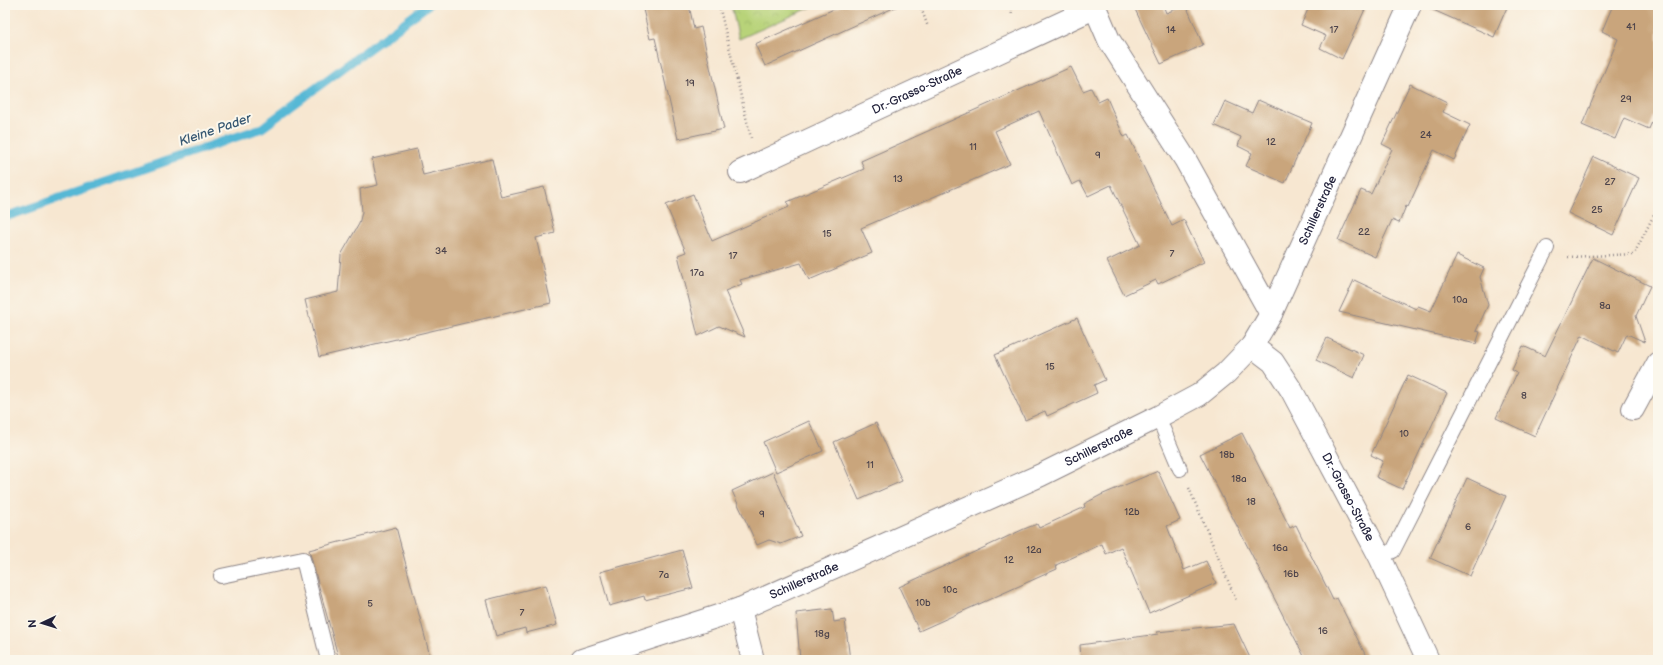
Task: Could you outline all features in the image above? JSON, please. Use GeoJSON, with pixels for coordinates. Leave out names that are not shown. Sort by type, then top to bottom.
{"type":"FeatureCollection","features":[{"type":"Feature","properties":{"kind":"street","name":"Schillerstraße"},"geometry":{"type":"LineString","coordinates":[[582,660],[740,609],[1041,475],[1199,395],[1226,373],[1252,346],[1271,314],[1410,5]]}},
{"type":"Feature","properties":{"kind":"street","name":"Dr.-Grasso-Straße"},"geometry":{"type":"LineString","coordinates":[[740,172],[1094,6],[1109,40],[1185,159],[1271,314]]}},
{"type":"Feature","properties":{"kind":"street","name":"Dr.-Grasso-Straße"},"geometry":{"type":"LineString","coordinates":[[1252,346],[1273,362],[1292,391],[1380,558],[1428,660]]}},
{"type":"Feature","properties":{"kind":"street"},"geometry":{"type":"LineString","coordinates":[[1633,409],[1658,363]]}},
{"type":"Feature","properties":{"kind":"street"},"geometry":{"type":"LineString","coordinates":[[740,609],[753,660]]}},
{"type":"Feature","properties":{"kind":"lane"},"geometry":{"type":"LineString","coordinates":[[1380,558],[1393,551],[1547,248]]}},
{"type":"Feature","properties":{"kind":"lane"},"geometry":{"type":"LineString","coordinates":[[1158,417],[1180,469]]}},
{"type":"Feature","properties":{"kind":"lane"},"geometry":{"type":"LineString","coordinates":[[221,576],[304,559],[328,660]]}},
{"type":"Feature","properties":{"kind":"path"},"geometry":{"type":"LineString","coordinates":[[719,5],[752,140],[760,163]]}},
{"type":"Feature","properties":{"kind":"path"},"geometry":{"type":"LineString","coordinates":[[920,5],[928,27]]}},
{"type":"Feature","properties":{"kind":"path"},"geometry":{"type":"LineString","coordinates":[[1547,248],[1565,257],[1634,254],[1658,207]]}},
{"type":"Feature","properties":{"kind":"path"},"geometry":{"type":"LineString","coordinates":[[1180,469],[1236,600]]}},
{"type":"Feature","properties":{"kind":"green space"},"geometry":{"type":"Polygon","coordinates":[[[731,5],[816,5],[739,39],[731,5]]]}},
{"type":"Feature","properties":{"kind":"building"},"geometry":{"type":"Polygon","coordinates":[[[642,5],[689,5],[694,29],[701,27],[724,129],[678,139],[655,38],[650,39],[642,5]]]}},
{"type":"Feature","properties":{"kind":"building"},"geometry":{"type":"Polygon","coordinates":[[[843,5],[900,5],[765,66],[755,44],[843,5]]]}},
{"type":"Feature","properties":{"kind":"building"},"geometry":{"type":"Polygon","coordinates":[[[1133,5],[1163,5],[1166,13],[1186,5],[1203,45],[1161,64],[1133,5]]]}},
{"type":"Feature","properties":{"kind":"building"},"geometry":{"type":"Polygon","coordinates":[[[1310,5],[1367,5],[1342,59],[1320,48],[1326,36],[1301,25],[1310,5]]]}},
{"type":"Feature","properties":{"kind":"building"},"geometry":{"type":"Polygon","coordinates":[[[1422,5],[1508,5],[1494,37],[1422,5]]]}},
{"type":"Feature","properties":{"kind":"building"},"geometry":{"type":"Polygon","coordinates":[[[1613,5],[1658,5],[1658,107],[1649,129],[1624,118],[1615,139],[1582,125],[1618,39],[1602,31],[1613,5]]]}},
{"type":"Feature","properties":{"kind":"building"},"geometry":{"type":"Polygon","coordinates":[[[1071,67],[1083,91],[1091,88],[1098,102],[1107,98],[1124,137],[1128,135],[1172,226],[1184,220],[1204,262],[1158,284],[1156,280],[1124,295],[1107,261],[1140,245],[1111,185],[1088,196],[1080,181],[1072,185],[1039,111],[995,131],[1010,164],[861,228],[872,253],[809,280],[801,263],[740,280],[742,284],[725,291],[745,337],[719,326],[698,336],[678,255],[686,252],[666,205],[693,194],[712,241],[789,207],[787,202],[864,169],[861,161],[1071,67]]]}},
{"type":"Feature","properties":{"kind":"building"},"geometry":{"type":"Polygon","coordinates":[[[1410,84],[1447,102],[1443,112],[1470,125],[1454,160],[1434,150],[1408,207],[1406,206],[1399,223],[1392,220],[1375,257],[1338,240],[1361,190],[1371,194],[1392,149],[1382,144],[1410,84]]]}},
{"type":"Feature","properties":{"kind":"building"},"geometry":{"type":"Polygon","coordinates":[[[1258,100],[1312,123],[1285,183],[1246,166],[1252,153],[1238,146],[1241,137],[1214,125],[1225,101],[1252,113],[1258,100]]]}},
{"type":"Feature","properties":{"kind":"building"},"geometry":{"type":"Polygon","coordinates":[[[417,149],[423,175],[492,159],[501,197],[544,187],[555,233],[536,238],[551,303],[319,357],[305,300],[338,292],[341,255],[359,224],[362,212],[360,189],[378,185],[372,159],[417,149]]]}},
{"type":"Feature","properties":{"kind":"building"},"geometry":{"type":"Polygon","coordinates":[[[1594,157],[1639,178],[1613,235],[1568,213],[1594,157]]]}},
{"type":"Feature","properties":{"kind":"building"},"geometry":{"type":"Polygon","coordinates":[[[1457,255],[1484,268],[1480,277],[1488,305],[1476,331],[1480,332],[1476,344],[1339,312],[1354,280],[1416,309],[1418,306],[1431,311],[1457,255]]]}},
{"type":"Feature","properties":{"kind":"building"},"geometry":{"type":"Polygon","coordinates":[[[1593,258],[1650,286],[1636,316],[1645,342],[1627,334],[1618,353],[1582,335],[1535,436],[1496,418],[1517,373],[1512,370],[1523,346],[1545,356],[1593,258]]]}},
{"type":"Feature","properties":{"kind":"building"},"geometry":{"type":"Polygon","coordinates":[[[1077,318],[1105,380],[1094,385],[1097,393],[1047,416],[1045,411],[1025,420],[995,355],[1077,318]]]}},
{"type":"Feature","properties":{"kind":"building"},"geometry":{"type":"Polygon","coordinates":[[[1327,338],[1364,355],[1354,378],[1316,360],[1327,338]]]}},
{"type":"Feature","properties":{"kind":"building"},"geometry":{"type":"Polygon","coordinates":[[[1408,375],[1447,393],[1402,489],[1376,477],[1383,461],[1371,455],[1408,375]]]}},
{"type":"Feature","properties":{"kind":"building"},"geometry":{"type":"Polygon","coordinates":[[[809,421],[823,451],[776,472],[763,442],[809,421]]]}},
{"type":"Feature","properties":{"kind":"building"},"geometry":{"type":"Polygon","coordinates":[[[876,423],[902,481],[859,500],[834,442],[876,423]]]}},
{"type":"Feature","properties":{"kind":"building"},"geometry":{"type":"Polygon","coordinates":[[[1242,433],[1290,528],[1296,525],[1333,600],[1337,598],[1368,660],[1306,660],[1200,454],[1242,433]]]}},
{"type":"Feature","properties":{"kind":"building"},"geometry":{"type":"Polygon","coordinates":[[[1158,471],[1180,520],[1167,526],[1184,570],[1206,561],[1216,583],[1149,613],[1121,547],[1106,554],[1102,544],[1056,565],[1057,569],[919,631],[899,587],[1024,529],[1037,524],[1039,528],[1085,507],[1084,504],[1101,495],[1158,471]]]}},
{"type":"Feature","properties":{"kind":"building"},"geometry":{"type":"Polygon","coordinates":[[[773,472],[801,536],[781,544],[769,540],[757,545],[732,491],[773,472]]]}},
{"type":"Feature","properties":{"kind":"building"},"geometry":{"type":"Polygon","coordinates":[[[1467,478],[1506,496],[1470,576],[1430,558],[1467,478]]]}},
{"type":"Feature","properties":{"kind":"building"},"geometry":{"type":"Polygon","coordinates":[[[396,527],[431,660],[339,660],[309,550],[396,527]]]}},
{"type":"Feature","properties":{"kind":"building"},"geometry":{"type":"Polygon","coordinates":[[[682,550],[693,588],[645,600],[644,596],[609,606],[600,572],[682,550]]]}},
{"type":"Feature","properties":{"kind":"building"},"geometry":{"type":"Polygon","coordinates":[[[546,585],[557,625],[526,633],[525,628],[496,636],[486,600],[546,585]]]}},
{"type":"Feature","properties":{"kind":"building"},"geometry":{"type":"Polygon","coordinates":[[[832,609],[834,622],[845,620],[850,660],[800,660],[796,613],[832,609]]]}},
{"type":"Feature","properties":{"kind":"building"},"geometry":{"type":"Polygon","coordinates":[[[1234,624],[1251,660],[1081,660],[1080,645],[1158,634],[1157,632],[1234,624]]]}},
{"type":"Feature","properties":{"kind":"waterway","name":"Kleine Pader"},"geometry":{"type":"LineString","coordinates":[[5,217],[262,128],[428,5]]}}]}
